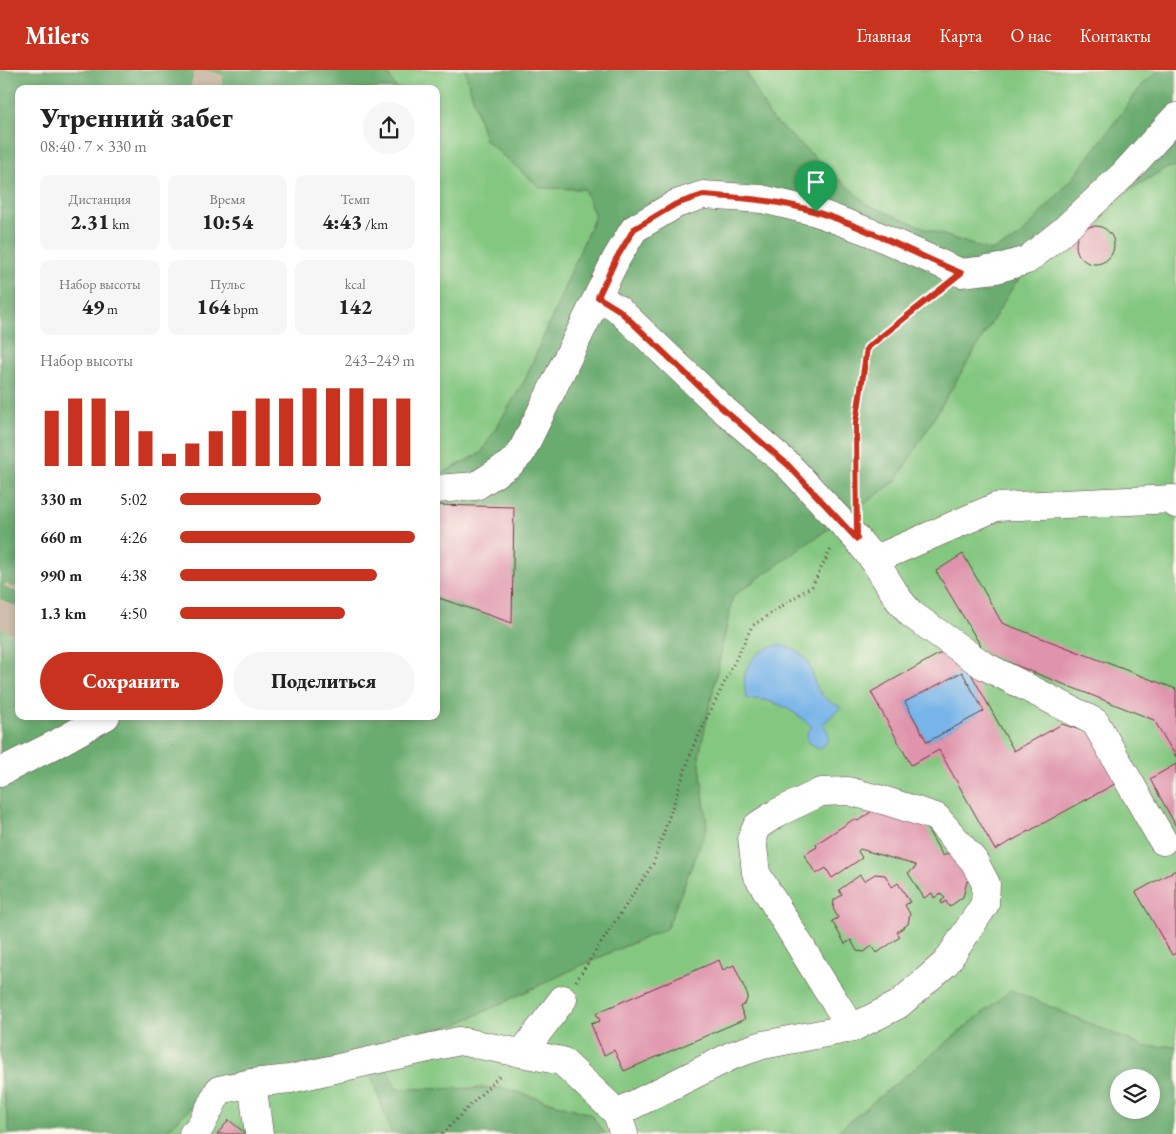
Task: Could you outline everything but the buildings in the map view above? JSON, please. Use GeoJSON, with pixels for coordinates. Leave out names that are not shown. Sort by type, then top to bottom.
{"type":"FeatureCollection","features":[{"type":"Feature","properties":{"kind":"lane"},"geometry":{"type":"LineString","coordinates":[[440,489],[476,486],[510,464],[521,453],[616,259],[634,229],[676,204],[703,195],[762,199],[816,212],[872,233],[961,273],[996,269],[1027,260],[1062,232],[1124,174],[1176,117]]}},
{"type":"Feature","properties":{"kind":"lane"},"geometry":{"type":"LineString","coordinates":[[598,297],[619,310],[723,409],[788,465],[874,560],[899,600],[911,614],[983,665],[1095,722],[1164,841]]}},
{"type":"Feature","properties":{"kind":"lane"},"geometry":{"type":"LineString","coordinates":[[874,560],[996,507],[1175,501]]}},
{"type":"Feature","properties":{"kind":"lane"},"geometry":{"type":"LineString","coordinates":[[0,772],[99,720]]}},
{"type":"Feature","properties":{"kind":"lane"},"geometry":{"type":"LineString","coordinates":[[193,1134],[200,1127],[219,1090],[252,1083],[290,1079],[459,1041],[562,1060],[621,1124],[733,1055],[763,1045],[852,1028],[898,1005],[946,963],[985,904],[986,884],[974,861],[936,817],[848,791],[822,792],[777,813],[757,826],[752,837],[756,873],[852,1028]]}},
{"type":"Feature","properties":{"kind":"lane"},"geometry":{"type":"LineString","coordinates":[[522,1053],[563,999]]}},
{"type":"Feature","properties":{"kind":"lane"},"geometry":{"type":"LineString","coordinates":[[252,1083],[259,1134]]}},
{"type":"Feature","properties":{"kind":"path"},"geometry":{"type":"LineString","coordinates":[[563,999],[653,864],[693,747],[752,626],[812,586],[850,532],[856,423],[867,348],[961,273]]}},
{"type":"Feature","properties":{"kind":"path"},"geometry":{"type":"LineString","coordinates":[[442,1134],[522,1053]]}},
{"type":"Feature","properties":{"kind":"green space"},"geometry":{"type":"Polygon","coordinates":[[[0,70],[385,70],[394,85],[15,85],[15,720],[440,720],[440,474],[481,453],[525,380],[595,216],[584,189],[541,188],[485,140],[465,70],[745,70],[770,117],[868,205],[932,231],[991,251],[1018,238],[1074,177],[1144,83],[1160,70],[1176,70],[1176,166],[1164,169],[1062,232],[1014,285],[896,481],[733,596],[699,756],[707,827],[667,928],[582,965],[458,1024],[377,1044],[396,1089],[503,1088],[590,1114],[606,1134],[392,1134],[366,1062],[197,1102],[163,1134],[10,1134],[0,1068],[0,70]]]}},
{"type":"Feature","properties":{"kind":"green space"},"geometry":{"type":"Polygon","coordinates":[[[385,70],[465,70],[485,140],[541,188],[584,189],[595,216],[525,380],[481,453],[441,474],[440,85],[394,85],[385,70]]]}},
{"type":"Feature","properties":{"kind":"green space"},"geometry":{"type":"Polygon","coordinates":[[[745,70],[1160,70],[1144,83],[1074,177],[1018,238],[991,251],[932,231],[868,205],[770,117],[745,70]]]}},
{"type":"Feature","properties":{"kind":"green space"},"geometry":{"type":"Polygon","coordinates":[[[1176,166],[1176,1046],[1145,1047],[1011,990],[834,1134],[606,1134],[590,1114],[503,1088],[396,1089],[376,1044],[458,1024],[582,965],[667,928],[707,827],[699,756],[733,596],[896,481],[1014,285],[1062,232],[1164,169],[1176,166]]]}},
{"type":"Feature","properties":{"kind":"green space"},"geometry":{"type":"Polygon","coordinates":[[[1011,990],[1145,1047],[1176,1046],[1176,1134],[834,1134],[1011,990]]]}},
{"type":"Feature","properties":{"kind":"green space"},"geometry":{"type":"Polygon","coordinates":[[[366,1062],[392,1134],[163,1134],[197,1102],[366,1062]]]}},
{"type":"Feature","properties":{"kind":"green space"},"geometry":{"type":"Polygon","coordinates":[[[0,1068],[10,1134],[0,1134],[0,1068]]]}},
{"type":"Feature","properties":{"kind":"water"},"geometry":{"type":"Polygon","coordinates":[[[778,645],[789,647],[802,655],[809,664],[821,694],[829,701],[841,707],[823,724],[828,734],[828,740],[819,748],[808,742],[807,733],[812,727],[790,710],[766,700],[747,699],[745,680],[749,664],[760,652],[778,645]]]}},
{"type":"Feature","properties":{"kind":"water"},"geometry":{"type":"Polygon","coordinates":[[[962,672],[984,711],[927,742],[905,702],[962,672]]]}},
{"type":"Feature","properties":{"kind":"tunnel"},"geometry":{"type":"LineString","coordinates":[[205,85],[209,70]]}},
{"type":"Feature","properties":{"kind":"tunnel"},"geometry":{"type":"LineString","coordinates":[[0,631],[15,598]]}},
{"type":"Feature","properties":{"kind":"route"},"geometry":{"type":"LineString","coordinates":[[703,195],[762,199],[816,212],[872,233],[961,273],[867,348],[856,423],[857,539],[788,465],[723,409],[619,310],[598,297],[616,259],[634,229],[676,204],[703,195]]}}]}
